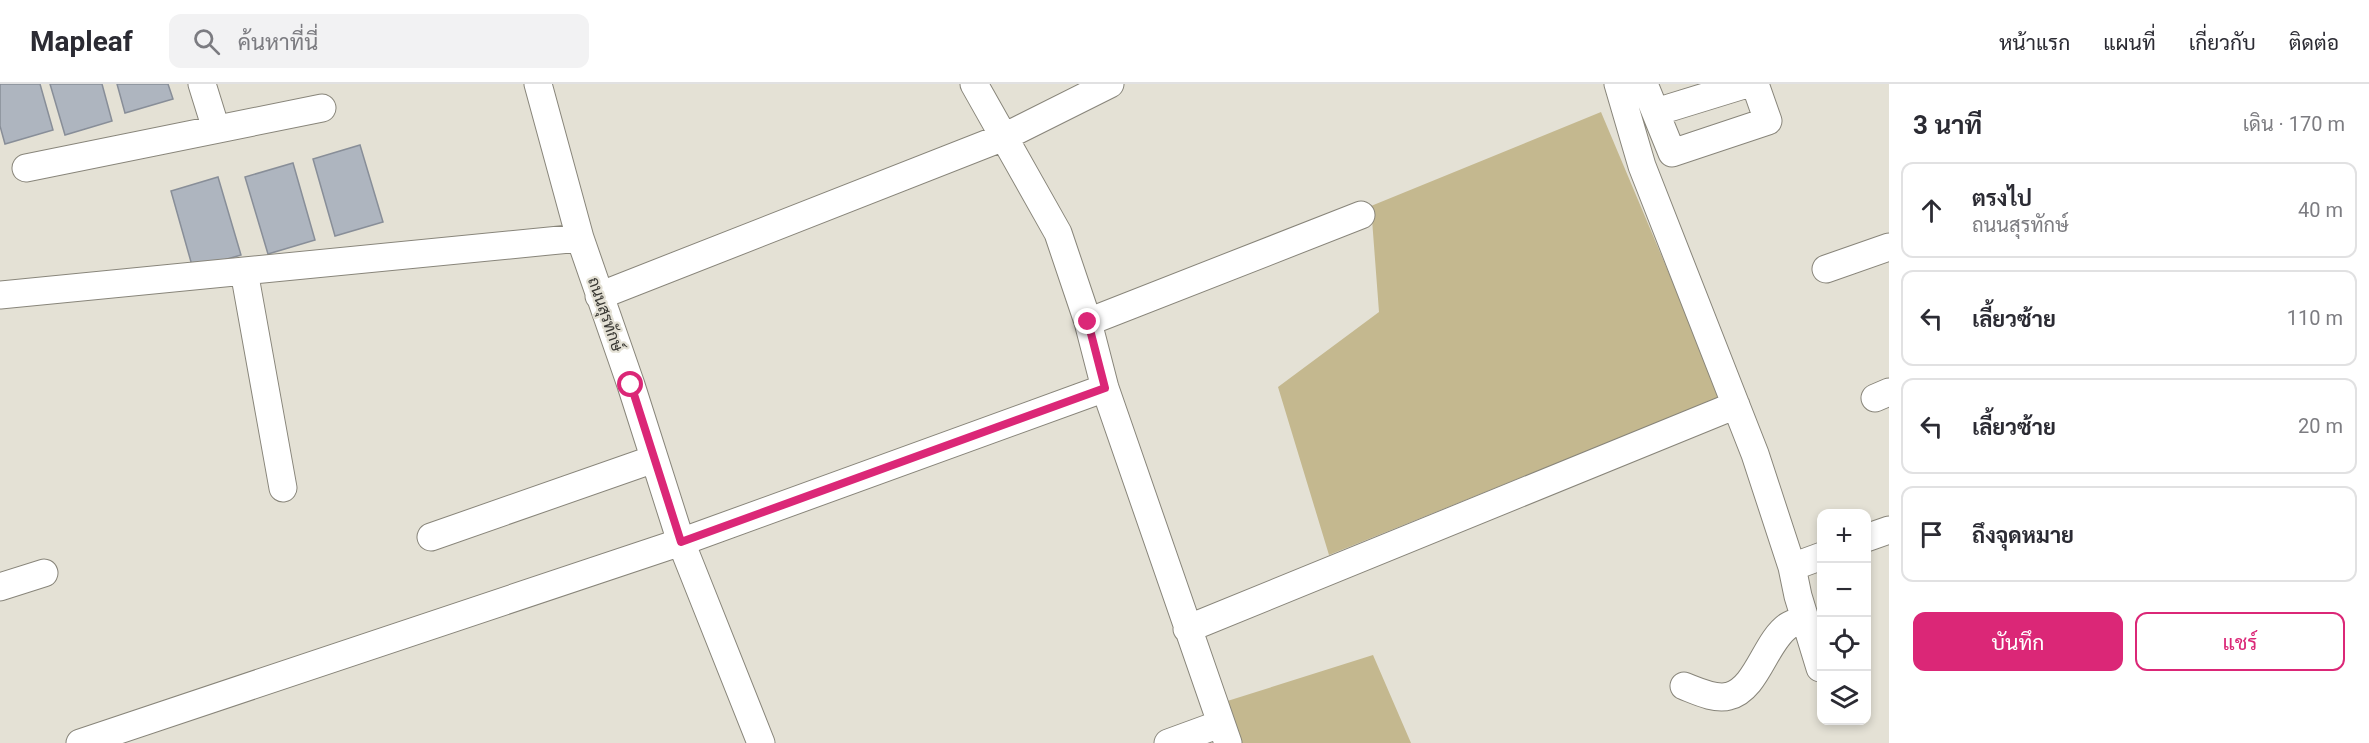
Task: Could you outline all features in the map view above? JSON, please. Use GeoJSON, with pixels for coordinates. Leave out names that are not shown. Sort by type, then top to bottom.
{"type":"FeatureCollection","features":[{"type":"Feature","properties":{"kind":"street"},"geometry":{"type":"LineString","coordinates":[[202,84],[216,129]]}},
{"type":"Feature","properties":{"kind":"street","name":"ถนนสุรทักษ์"},"geometry":{"type":"LineString","coordinates":[[538,84],[580,238],[681,542],[761,743]]}},
{"type":"Feature","properties":{"kind":"street"},"geometry":{"type":"LineString","coordinates":[[974,84],[1058,233],[1088,322],[1105,388],[1224,733],[1168,743]]}},
{"type":"Feature","properties":{"kind":"street"},"geometry":{"type":"LineString","coordinates":[[599,296],[1004,137],[1110,84]]}},
{"type":"Feature","properties":{"kind":"street"},"geometry":{"type":"LineString","coordinates":[[1618,84],[1642,166],[1755,454],[1792,567],[1817,658]]}},
{"type":"Feature","properties":{"kind":"street"},"geometry":{"type":"LineString","coordinates":[[1644,84],[1672,153],[1768,121],[1755,84]]}},
{"type":"Feature","properties":{"kind":"street"},"geometry":{"type":"LineString","coordinates":[[1656,112],[1747,84]]}},
{"type":"Feature","properties":{"kind":"street"},"geometry":{"type":"LineString","coordinates":[[26,168],[322,108]]}},
{"type":"Feature","properties":{"kind":"street"},"geometry":{"type":"LineString","coordinates":[[1088,322],[1361,215]]}},
{"type":"Feature","properties":{"kind":"street"},"geometry":{"type":"LineString","coordinates":[[0,295],[580,238]]}},
{"type":"Feature","properties":{"kind":"street"},"geometry":{"type":"LineString","coordinates":[[1826,269],[1889,247]]}},
{"type":"Feature","properties":{"kind":"street"},"geometry":{"type":"LineString","coordinates":[[244,271],[283,488]]}},
{"type":"Feature","properties":{"kind":"street"},"geometry":{"type":"LineString","coordinates":[[80,743],[681,542],[1105,388]]}},
{"type":"Feature","properties":{"kind":"street"},"geometry":{"type":"LineString","coordinates":[[1187,629],[1736,405]]}},
{"type":"Feature","properties":{"kind":"street"},"geometry":{"type":"LineString","coordinates":[[431,537],[654,459]]}},
{"type":"Feature","properties":{"kind":"street"},"geometry":{"type":"LineString","coordinates":[[1871,536],[1889,530]]}},
{"type":"Feature","properties":{"kind":"street"},"geometry":{"type":"LineString","coordinates":[[1792,567],[1817,558]]}},
{"type":"Feature","properties":{"kind":"street"},"geometry":{"type":"LineString","coordinates":[[0,587],[44,573]]}},
{"type":"Feature","properties":{"kind":"street"},"geometry":{"type":"LineString","coordinates":[[1684,686],[1713,696],[1729,696],[1742,688],[1749,680],[1782,631],[1790,624],[1805,620]]}},
{"type":"Feature","properties":{"kind":"shaded area"},"geometry":{"type":"Polygon","coordinates":[[[1601,112],[1721,397],[1329,555],[1278,387],[1379,312],[1371,206],[1601,112]]]}},
{"type":"Feature","properties":{"kind":"shaded area"},"geometry":{"type":"Polygon","coordinates":[[[1373,655],[1411,743],[1236,743],[1221,703],[1373,655]]]}},
{"type":"Feature","properties":{"kind":"building"},"geometry":{"type":"Polygon","coordinates":[[[0,84],[40,84],[53,130],[5,144],[0,126],[0,84]]]}},
{"type":"Feature","properties":{"kind":"building"},"geometry":{"type":"Polygon","coordinates":[[[50,84],[102,84],[112,121],[65,135],[50,84]]]}},
{"type":"Feature","properties":{"kind":"building"},"geometry":{"type":"Polygon","coordinates":[[[117,84],[168,84],[173,99],[125,113],[117,84]]]}},
{"type":"Feature","properties":{"kind":"building"},"geometry":{"type":"Polygon","coordinates":[[[360,145],[383,222],[335,236],[313,159],[360,145]]]}},
{"type":"Feature","properties":{"kind":"building"},"geometry":{"type":"Polygon","coordinates":[[[293,163],[315,240],[268,254],[245,177],[293,163]]]}},
{"type":"Feature","properties":{"kind":"building"},"geometry":{"type":"Polygon","coordinates":[[[218,177],[241,255],[193,269],[171,191],[218,177]]]}},
{"type":"Feature","properties":{"kind":"route"},"geometry":{"type":"LineString","coordinates":[[631,385],[681,542],[1105,388],[1088,322]]}}]}
